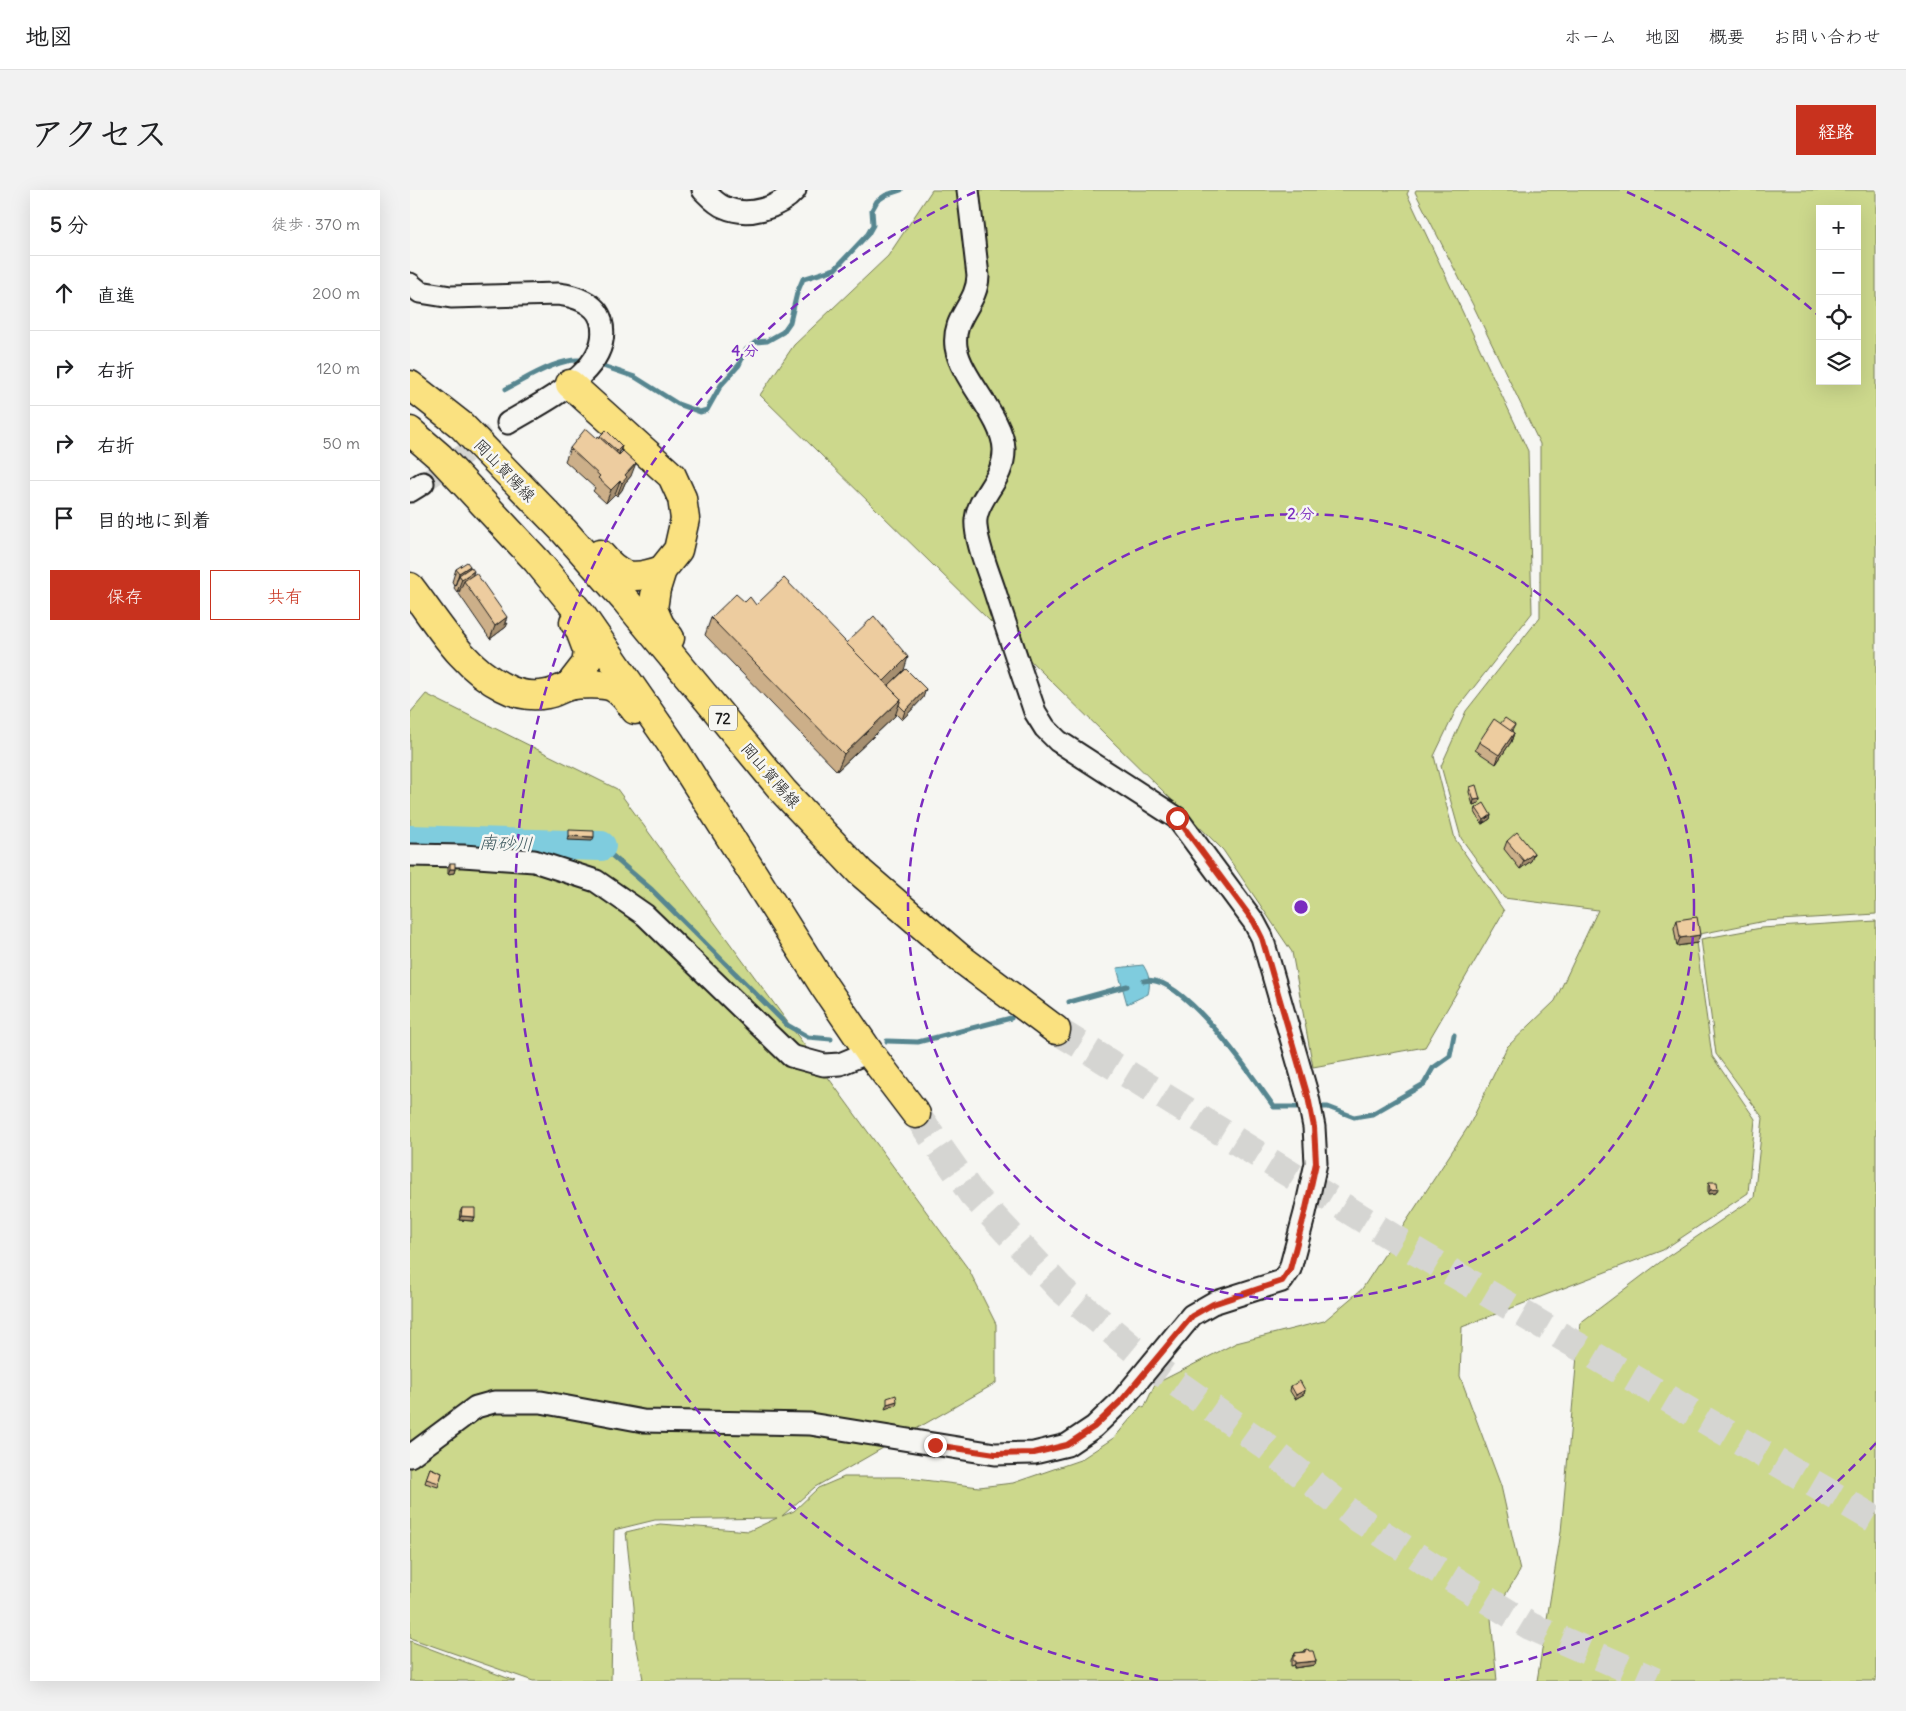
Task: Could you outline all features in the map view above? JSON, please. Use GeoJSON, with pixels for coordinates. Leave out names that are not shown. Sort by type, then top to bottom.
{"type":"FeatureCollection","features":[{"type":"Feature","properties":{"kind":"main road"},"geometry":{"type":"LineString","coordinates":[[585,369],[672,476],[682,498],[685,520],[678,550],[662,570],[656,589],[653,609],[660,625],[745,729],[759,761]]}},
{"type":"Feature","properties":{"kind":"main road","name":"岡山賀陽線"},"geometry":{"type":"LineString","coordinates":[[410,385],[461,425],[564,531],[627,602],[784,792],[860,872],[960,958],[1056,1030]]}},
{"type":"Feature","properties":{"kind":"main road"},"geometry":{"type":"LineString","coordinates":[[410,431],[440,457],[537,561],[583,617],[691,774],[824,986],[869,1052],[916,1114]]}},
{"type":"Feature","properties":{"kind":"main road"},"geometry":{"type":"LineString","coordinates":[[528,494],[578,529],[606,561],[620,572],[631,576],[644,576],[662,570]]}},
{"type":"Feature","properties":{"kind":"main road"},"geometry":{"type":"LineString","coordinates":[[475,495],[499,531],[579,628],[588,652],[586,664],[569,686]]}},
{"type":"Feature","properties":{"kind":"main road"},"geometry":{"type":"LineString","coordinates":[[410,587],[464,658],[489,679],[503,688],[519,694],[550,694],[569,686],[605,685],[614,688],[626,698],[658,742],[691,774]]}},
{"type":"Feature","properties":{"kind":"street"},"geometry":{"type":"LineString","coordinates":[[703,190],[712,200],[724,208],[739,211],[755,211],[772,207],[789,197],[796,190]]}},
{"type":"Feature","properties":{"kind":"street"},"geometry":{"type":"LineString","coordinates":[[410,1456],[476,1407],[494,1402],[541,1402],[643,1421],[810,1424],[995,1454],[1034,1453],[1067,1445],[1094,1427],[1122,1400],[1192,1316],[1213,1304],[1282,1281],[1290,1269],[1316,1163],[1314,1127],[1308,1097],[1262,938],[1254,922],[1177,818],[1058,741],[1046,728],[1035,712],[986,567],[976,518],[1000,473],[1004,459],[1004,447],[996,425],[960,359],[956,346],[956,331],[962,314],[977,288],[968,190]]}},
{"type":"Feature","properties":{"kind":"street"},"geometry":{"type":"LineString","coordinates":[[410,284],[420,292],[451,297],[570,295],[590,305],[598,312],[603,338],[585,369],[508,423]]}},
{"type":"Feature","properties":{"kind":"street"},"geometry":{"type":"LineString","coordinates":[[410,855],[463,856],[534,861],[596,881],[645,915],[791,1056],[824,1066],[840,1064],[869,1052]]}},
{"type":"Feature","properties":{"kind":"green space"},"geometry":{"type":"Polygon","coordinates":[[[932,190],[1409,190],[1407,194],[1528,451],[1532,613],[1456,710],[1434,756],[1455,839],[1504,911],[1425,1047],[1313,1067],[1292,952],[1223,850],[760,395],[794,345],[888,256],[932,190]]]}},
{"type":"Feature","properties":{"kind":"green space"},"geometry":{"type":"Polygon","coordinates":[[[1416,190],[1876,190],[1876,914],[1765,921],[1695,935],[1712,1056],[1755,1119],[1748,1193],[1663,1250],[1462,1327],[1460,1376],[1501,1486],[1520,1571],[1491,1618],[1497,1681],[634,1681],[643,1679],[635,1638],[634,1607],[626,1532],[660,1524],[749,1531],[777,1518],[655,1520],[614,1530],[611,1681],[533,1681],[410,1638],[410,713],[426,694],[617,789],[969,1270],[996,1324],[996,1383],[815,1487],[782,1516],[794,1511],[818,1488],[844,1477],[900,1477],[979,1487],[1013,1483],[1080,1460],[1115,1437],[1141,1406],[1144,1408],[1155,1384],[1236,1343],[1324,1321],[1362,1289],[1470,1124],[1507,1047],[1555,1001],[1598,910],[1504,898],[1461,838],[1441,766],[1466,711],[1540,617],[1540,444],[1473,305],[1415,192],[1416,190]]]}},
{"type":"Feature","properties":{"kind":"green space"},"geometry":{"type":"Polygon","coordinates":[[[1876,921],[1876,1681],[1537,1681],[1561,1532],[1580,1323],[1667,1257],[1754,1198],[1763,1118],[1716,1054],[1701,939],[1761,928],[1876,921]]]}},
{"type":"Feature","properties":{"kind":"green space"},"geometry":{"type":"Polygon","coordinates":[[[410,1641],[515,1681],[410,1681],[410,1641]]]}},
{"type":"Feature","properties":{"kind":"water"},"geometry":{"type":"Polygon","coordinates":[[[1143,965],[1149,979],[1148,994],[1127,1004],[1117,968],[1143,965]]]}},
{"type":"Feature","properties":{"kind":"building"},"geometry":{"type":"Polygon","coordinates":[[[586,428],[619,455],[623,451],[636,463],[625,475],[627,477],[622,483],[620,481],[611,490],[598,478],[600,476],[570,448],[586,428]]]}},
{"type":"Feature","properties":{"kind":"building"},"geometry":{"type":"Polygon","coordinates":[[[606,430],[622,446],[617,451],[600,436],[606,430]]]}},
{"type":"Feature","properties":{"kind":"building"},"geometry":{"type":"Polygon","coordinates":[[[467,562],[470,566],[459,573],[456,569],[467,562]]]}},
{"type":"Feature","properties":{"kind":"building"},"geometry":{"type":"Polygon","coordinates":[[[471,567],[474,571],[462,579],[459,575],[471,567]]]}},
{"type":"Feature","properties":{"kind":"building"},"geometry":{"type":"Polygon","coordinates":[[[476,573],[507,617],[495,626],[464,581],[476,573]]]}},
{"type":"Feature","properties":{"kind":"building"},"geometry":{"type":"Polygon","coordinates":[[[784,578],[901,699],[844,754],[711,618],[736,594],[745,602],[750,597],[756,605],[784,578]]]}},
{"type":"Feature","properties":{"kind":"building"},"geometry":{"type":"Polygon","coordinates":[[[874,616],[908,657],[884,681],[846,643],[874,616]]]}},
{"type":"Feature","properties":{"kind":"building"},"geometry":{"type":"Polygon","coordinates":[[[906,669],[926,689],[905,711],[899,705],[901,699],[888,686],[906,669]]]}},
{"type":"Feature","properties":{"kind":"building"},"geometry":{"type":"Polygon","coordinates":[[[1505,718],[1515,725],[1510,731],[1500,724],[1505,718]]]}},
{"type":"Feature","properties":{"kind":"building"},"geometry":{"type":"Polygon","coordinates":[[[1494,719],[1514,733],[1499,755],[1479,742],[1494,719]]]}},
{"type":"Feature","properties":{"kind":"building"},"geometry":{"type":"Polygon","coordinates":[[[1476,785],[1480,799],[1474,800],[1470,787],[1476,785]]]}},
{"type":"Feature","properties":{"kind":"building"},"geometry":{"type":"Polygon","coordinates":[[[1484,803],[1491,815],[1484,820],[1476,808],[1484,803]]]}},
{"type":"Feature","properties":{"kind":"building"},"geometry":{"type":"Polygon","coordinates":[[[569,830],[594,831],[594,837],[569,836],[569,830]]]}},
{"type":"Feature","properties":{"kind":"building"},"geometry":{"type":"Polygon","coordinates":[[[1517,832],[1534,853],[1524,861],[1507,841],[1517,832]]]}},
{"type":"Feature","properties":{"kind":"building"},"geometry":{"type":"Polygon","coordinates":[[[450,863],[455,863],[455,869],[450,869],[450,863]]]}},
{"type":"Feature","properties":{"kind":"building"},"geometry":{"type":"Polygon","coordinates":[[[1697,917],[1700,935],[1680,938],[1677,920],[1697,917]]]}},
{"type":"Feature","properties":{"kind":"building"},"geometry":{"type":"Polygon","coordinates":[[[1709,1182],[1717,1182],[1718,1189],[1710,1190],[1709,1182]]]}},
{"type":"Feature","properties":{"kind":"building"},"geometry":{"type":"Polygon","coordinates":[[[462,1208],[475,1208],[475,1217],[461,1216],[462,1208]]]}},
{"type":"Feature","properties":{"kind":"building"},"geometry":{"type":"Polygon","coordinates":[[[1300,1381],[1305,1390],[1296,1395],[1291,1386],[1300,1381]]]}},
{"type":"Feature","properties":{"kind":"building"},"geometry":{"type":"Polygon","coordinates":[[[896,1395],[897,1401],[887,1404],[887,1398],[896,1395]]]}},
{"type":"Feature","properties":{"kind":"building"},"geometry":{"type":"Polygon","coordinates":[[[430,1468],[442,1473],[439,1483],[426,1479],[430,1468]]]}},
{"type":"Feature","properties":{"kind":"building"},"geometry":{"type":"Polygon","coordinates":[[[1308,1649],[1313,1651],[1316,1661],[1295,1663],[1293,1661],[1295,1653],[1305,1652],[1308,1649]]]}},
{"type":"Feature","properties":{"kind":"waterway"},"geometry":{"type":"LineString","coordinates":[[597,364],[635,377],[678,404],[700,412],[707,410],[721,385],[739,365],[746,350],[756,342],[767,341],[783,332],[790,322],[797,293],[803,279],[835,269],[868,234],[873,225],[872,210],[877,201],[886,195],[901,190]]}},
{"type":"Feature","properties":{"kind":"waterway"},"geometry":{"type":"LineString","coordinates":[[506,389],[544,369],[566,361],[586,361]]}},
{"type":"Feature","properties":{"kind":"waterway","name":"南砂川"},"geometry":{"type":"LineString","coordinates":[[410,840],[601,846]]}},
{"type":"Feature","properties":{"kind":"waterway"},"geometry":{"type":"LineString","coordinates":[[601,846],[652,890],[787,1025],[808,1037],[831,1039]]}},
{"type":"Feature","properties":{"kind":"waterway"},"geometry":{"type":"LineString","coordinates":[[1144,981],[1159,982],[1177,992],[1196,1009],[1234,1052],[1274,1107],[1301,1107]]}},
{"type":"Feature","properties":{"kind":"waterway"},"geometry":{"type":"LineString","coordinates":[[1069,1002],[1127,986]]}},
{"type":"Feature","properties":{"kind":"waterway"},"geometry":{"type":"LineString","coordinates":[[887,1041],[918,1042],[1011,1018]]}},
{"type":"Feature","properties":{"kind":"waterway"},"geometry":{"type":"LineString","coordinates":[[1321,1107],[1328,1107],[1354,1117],[1372,1114],[1424,1084],[1433,1068],[1450,1056],[1454,1035]]}},
{"type":"Feature","properties":{"kind":"tunnel"},"geometry":{"type":"LineString","coordinates":[[423,483],[508,423]]}},
{"type":"Feature","properties":{"kind":"tunnel"},"geometry":{"type":"LineString","coordinates":[[1056,1030],[1410,1248],[1876,1520]]}},
{"type":"Feature","properties":{"kind":"tunnel"},"geometry":{"type":"LineString","coordinates":[[916,1114],[972,1194],[1061,1289],[1162,1373],[1263,1444],[1353,1515],[1438,1570],[1530,1626],[1655,1681]]}},
{"type":"Feature","properties":{"kind":"route"},"geometry":{"type":"LineString","coordinates":[[935,1445],[995,1454],[1034,1453],[1067,1445],[1094,1427],[1122,1400],[1192,1316],[1213,1304],[1282,1281],[1290,1269],[1316,1163],[1314,1127],[1308,1097],[1262,938],[1254,922],[1191,834],[1177,818]]}}]}
